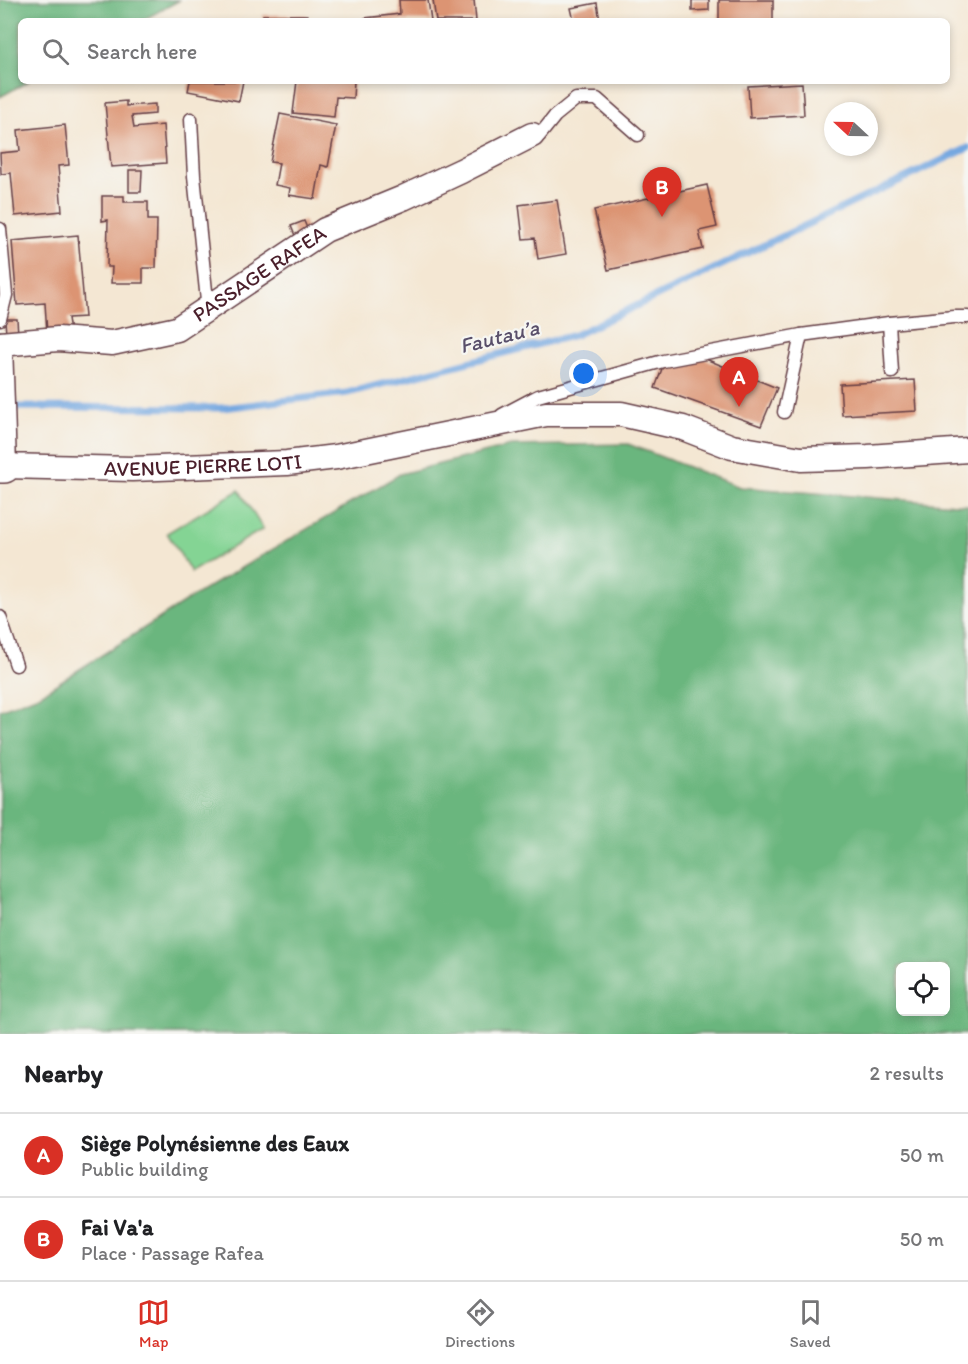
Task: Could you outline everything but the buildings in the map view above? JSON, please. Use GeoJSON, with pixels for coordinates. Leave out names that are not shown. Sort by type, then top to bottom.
{"type":"FeatureCollection","features":[{"type":"Feature","properties":{"kind":"street","name":"PASSAGE RAFEA"},"geometry":{"type":"LineString","coordinates":[[2,466],[0,344],[58,339],[112,343],[177,330],[325,230],[442,180],[532,135]]}},
{"type":"Feature","properties":{"kind":"street","name":"AVENUE PIERRE LOTI"},"geometry":{"type":"LineString","coordinates":[[2,466],[132,469],[287,463],[336,457],[546,414],[621,414],[683,428],[732,447],[801,459],[968,450]]}},
{"type":"Feature","properties":{"kind":"lane"},"geometry":{"type":"LineString","coordinates":[[532,135],[539,136],[555,116],[576,99],[597,99],[638,135]]}},
{"type":"Feature","properties":{"kind":"lane"},"geometry":{"type":"LineString","coordinates":[[191,119],[194,176],[208,310]]}},
{"type":"Feature","properties":{"kind":"lane"},"geometry":{"type":"LineString","coordinates":[[0,229],[6,295],[0,319]]}},
{"type":"Feature","properties":{"kind":"lane"},"geometry":{"type":"LineString","coordinates":[[480,427],[538,396],[663,361],[801,335],[889,323],[968,317]]}},
{"type":"Feature","properties":{"kind":"lane"},"geometry":{"type":"LineString","coordinates":[[889,323],[892,372]]}},
{"type":"Feature","properties":{"kind":"lane"},"geometry":{"type":"LineString","coordinates":[[784,412],[801,335]]}},
{"type":"Feature","properties":{"kind":"lane"},"geometry":{"type":"LineString","coordinates":[[0,616],[16,665]]}},
{"type":"Feature","properties":{"kind":"green space"},"geometry":{"type":"Polygon","coordinates":[[[0,0],[180,0],[147,18],[18,18],[18,84],[24,84],[0,97],[0,0]]]}},
{"type":"Feature","properties":{"kind":"green space"},"geometry":{"type":"Polygon","coordinates":[[[628,444],[740,487],[968,505],[968,1034],[0,1034],[0,710],[41,694],[202,591],[400,474],[511,446],[628,444]]]}},
{"type":"Feature","properties":{"kind":"green space"},"geometry":{"type":"Polygon","coordinates":[[[239,490],[263,529],[191,572],[167,533],[239,490]]]}},
{"type":"Feature","properties":{"kind":"waterway","name":"Fautau’a"},"geometry":{"type":"LineString","coordinates":[[7,407],[223,408],[347,393],[575,335],[968,148]]}},
{"type":"Feature","properties":{"kind":"place","name":"Fai Va'a"},"geometry":{"type":"Point","coordinates":[662,217]}},
{"type":"Feature","properties":{"kind":"place","name":"Siège Polynésienne des Eaux"},"geometry":{"type":"Point","coordinates":[739,407]}}]}
